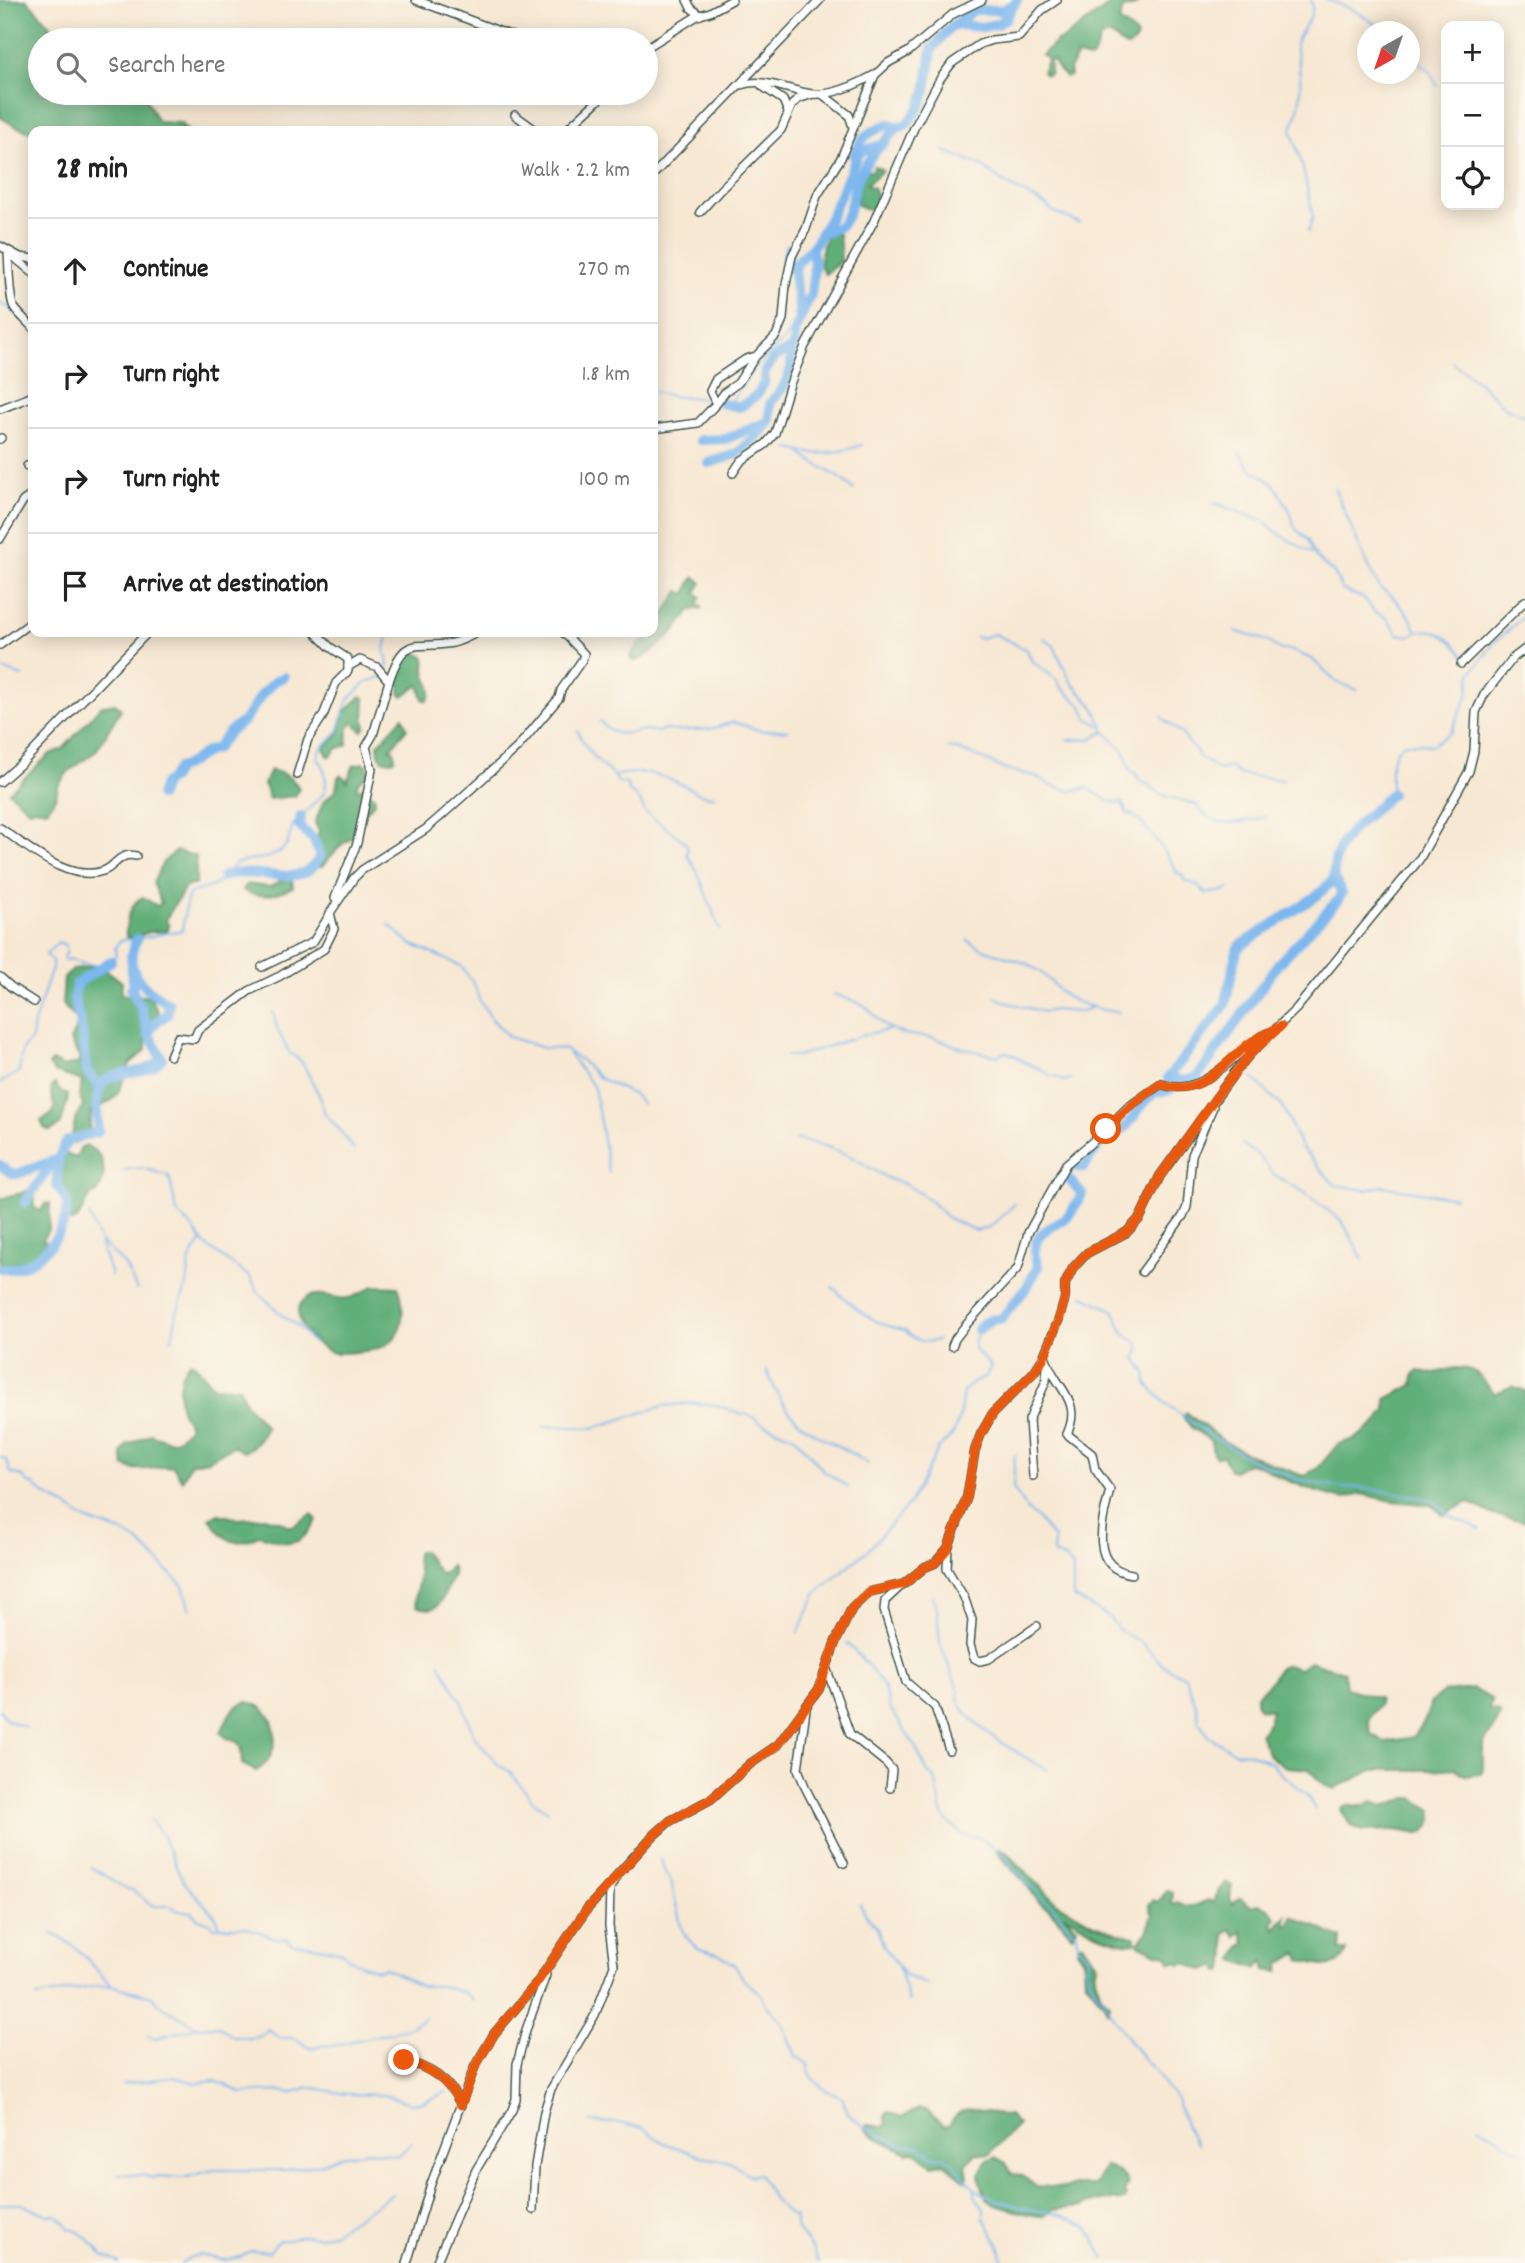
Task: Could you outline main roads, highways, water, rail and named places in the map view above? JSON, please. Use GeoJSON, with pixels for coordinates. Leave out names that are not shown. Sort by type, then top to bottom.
{"type":"FeatureCollection","features":[{"type":"Feature","properties":{"kind":"waterway"},"geometry":{"type":"LineString","coordinates":[[796,328],[811,294],[814,267],[812,248],[830,218],[858,154],[882,145],[897,128],[907,124],[919,108],[926,92],[932,49],[948,30],[957,25],[982,27],[997,24],[1006,18],[1017,0]]}},
{"type":"Feature","properties":{"kind":"waterway"},"geometry":{"type":"LineString","coordinates":[[1308,232],[1313,216],[1302,164],[1291,130],[1299,107],[1300,91],[1296,44],[1310,18],[1311,0]]}},
{"type":"Feature","properties":{"kind":"waterway"},"geometry":{"type":"LineString","coordinates":[[1327,0],[1371,21]]}},
{"type":"Feature","properties":{"kind":"waterway"},"geometry":{"type":"LineString","coordinates":[[951,27],[974,10],[1003,10],[1014,4]]}},
{"type":"Feature","properties":{"kind":"waterway"},"geometry":{"type":"LineString","coordinates":[[1420,63],[1431,72],[1437,86]]}},
{"type":"Feature","properties":{"kind":"waterway"},"geometry":{"type":"LineString","coordinates":[[854,156],[859,144],[871,132],[889,124],[898,127]]}},
{"type":"Feature","properties":{"kind":"waterway"},"geometry":{"type":"LineString","coordinates":[[820,235],[842,224],[849,212],[858,178],[881,145]]}},
{"type":"Feature","properties":{"kind":"waterway"},"geometry":{"type":"LineString","coordinates":[[944,151],[981,165],[1001,181],[1046,205],[1052,211],[1079,223]]}},
{"type":"Feature","properties":{"kind":"waterway"},"geometry":{"type":"LineString","coordinates":[[789,248],[787,258],[791,269]]}},
{"type":"Feature","properties":{"kind":"waterway"},"geometry":{"type":"LineString","coordinates":[[799,314],[795,271],[797,264],[812,248]]}},
{"type":"Feature","properties":{"kind":"waterway"},"geometry":{"type":"LineString","coordinates":[[0,304],[15,314]]}},
{"type":"Feature","properties":{"kind":"waterway"},"geometry":{"type":"LineString","coordinates":[[722,403],[731,402],[754,369],[796,328]]}},
{"type":"Feature","properties":{"kind":"waterway"},"geometry":{"type":"LineString","coordinates":[[709,463],[737,454],[770,420],[770,403],[783,388],[791,369],[794,333]]}},
{"type":"Feature","properties":{"kind":"waterway"},"geometry":{"type":"LineString","coordinates":[[721,403],[740,407],[758,394],[764,383],[765,371],[774,358],[792,348]]}},
{"type":"Feature","properties":{"kind":"waterway"},"geometry":{"type":"LineString","coordinates":[[1452,362],[1481,384],[1504,407],[1525,416]]}},
{"type":"Feature","properties":{"kind":"waterway"},"geometry":{"type":"LineString","coordinates":[[658,392],[713,401]]}},
{"type":"Feature","properties":{"kind":"waterway"},"geometry":{"type":"LineString","coordinates":[[700,440],[726,439],[769,421]]}},
{"type":"Feature","properties":{"kind":"waterway"},"geometry":{"type":"LineString","coordinates":[[787,448],[806,453],[825,453],[862,445]]}},
{"type":"Feature","properties":{"kind":"waterway"},"geometry":{"type":"LineString","coordinates":[[801,453],[854,490]]}},
{"type":"Feature","properties":{"kind":"waterway"},"geometry":{"type":"LineString","coordinates":[[1240,453],[1250,468],[1274,484],[1290,511],[1295,528],[1308,540],[1316,558],[1334,573],[1342,590],[1365,599],[1374,612],[1386,617],[1398,634],[1409,636],[1433,631],[1447,638],[1465,657]]}},
{"type":"Feature","properties":{"kind":"waterway"},"geometry":{"type":"LineString","coordinates":[[1335,489],[1371,573],[1380,588],[1392,596],[1410,617],[1416,630]]}},
{"type":"Feature","properties":{"kind":"waterway"},"geometry":{"type":"LineString","coordinates":[[1215,503],[1265,522],[1282,536],[1312,553]]}},
{"type":"Feature","properties":{"kind":"waterway"},"geometry":{"type":"LineString","coordinates":[[1391,794],[1391,766],[1398,749],[1404,743],[1433,745],[1451,732],[1468,695],[1471,673],[1494,643],[1525,615]]}},
{"type":"Feature","properties":{"kind":"waterway"},"geometry":{"type":"LineString","coordinates":[[1235,631],[1265,640],[1281,650],[1290,650],[1312,659],[1336,682],[1357,690]]}},
{"type":"Feature","properties":{"kind":"waterway"},"geometry":{"type":"LineString","coordinates":[[976,637],[995,634],[1027,650],[1032,661],[1056,679],[1082,706],[1087,718],[1101,726]]}},
{"type":"Feature","properties":{"kind":"waterway"},"geometry":{"type":"LineString","coordinates":[[385,672],[388,665],[385,649],[388,637]]}},
{"type":"Feature","properties":{"kind":"waterway"},"geometry":{"type":"LineString","coordinates":[[1044,638],[1054,646],[1071,682],[1094,707],[1105,732],[1124,751],[1130,770],[1140,781],[1163,795],[1197,805],[1211,819],[1219,822],[1236,823],[1265,817]]}},
{"type":"Feature","properties":{"kind":"waterway"},"geometry":{"type":"LineString","coordinates":[[0,668],[22,676]]}},
{"type":"Feature","properties":{"kind":"waterway"},"geometry":{"type":"LineString","coordinates":[[160,796],[164,784],[178,768],[216,749],[230,731],[244,721],[263,693],[275,681],[284,677]]}},
{"type":"Feature","properties":{"kind":"waterway"},"geometry":{"type":"LineString","coordinates":[[0,1083],[19,1072],[23,1048],[32,1039],[34,1023],[52,968],[52,960],[46,955],[58,942],[65,945],[65,961],[69,959],[94,965],[105,963],[116,955],[115,948],[120,940],[182,930],[190,893],[214,886],[236,863],[269,857],[280,852],[287,845],[293,825],[325,792],[326,781],[323,765],[318,759],[319,751],[338,731],[347,701],[366,683],[382,677]]}},
{"type":"Feature","properties":{"kind":"waterway"},"geometry":{"type":"LineString","coordinates":[[1162,717],[1183,735],[1198,756],[1219,770],[1231,767],[1238,774],[1283,780]]}},
{"type":"Feature","properties":{"kind":"waterway"},"geometry":{"type":"LineString","coordinates":[[600,721],[608,729],[622,734],[650,730],[658,732],[664,729],[711,729],[733,722],[762,731],[788,730]]}},
{"type":"Feature","properties":{"kind":"waterway"},"geometry":{"type":"LineString","coordinates":[[578,731],[593,756],[614,776],[632,773],[655,774],[699,793],[715,796]]}},
{"type":"Feature","properties":{"kind":"waterway"},"geometry":{"type":"LineString","coordinates":[[1068,740],[1090,739],[1104,732]]}},
{"type":"Feature","properties":{"kind":"waterway"},"geometry":{"type":"LineString","coordinates":[[947,748],[957,749],[1006,770],[1035,776],[1050,785],[1070,791],[1088,788],[1110,802],[1122,803],[1127,813],[1133,815],[1151,834],[1185,881],[1197,885],[1205,893],[1230,888]]}},
{"type":"Feature","properties":{"kind":"waterway"},"geometry":{"type":"LineString","coordinates":[[614,776],[619,783],[627,784],[628,790],[639,799],[645,812],[684,841],[688,848],[687,855],[697,871],[720,930]]}},
{"type":"Feature","properties":{"kind":"waterway"},"geometry":{"type":"LineString","coordinates":[[1168,1078],[1225,1005],[1240,946],[1318,895],[1334,879],[1334,864],[1344,841],[1351,831],[1391,794]]}},
{"type":"Feature","properties":{"kind":"waterway"},"geometry":{"type":"LineString","coordinates":[[223,877],[247,873],[290,876],[313,867],[320,855],[313,839],[299,826],[301,816]]}},
{"type":"Feature","properties":{"kind":"waterway"},"geometry":{"type":"LineString","coordinates":[[978,1330],[985,1322],[1001,1319],[1027,1287],[1038,1267],[1035,1253],[1039,1236],[1065,1218],[1080,1198],[1082,1194],[1066,1176],[1067,1169],[1071,1165],[1084,1167],[1099,1145],[1126,1127],[1146,1100],[1155,1092],[1170,1090],[1168,1078],[1182,1081],[1197,1078],[1278,964],[1338,900],[1342,893],[1335,880]]}},
{"type":"Feature","properties":{"kind":"waterway"},"geometry":{"type":"LineString","coordinates":[[389,925],[411,944],[461,966],[475,986],[479,999],[491,1018],[509,1037],[543,1048],[564,1049],[582,1061],[599,1078],[634,1095],[642,1104]]}},
{"type":"Feature","properties":{"kind":"waterway"},"geometry":{"type":"LineString","coordinates":[[0,1268],[23,1266],[34,1259],[45,1251],[61,1229],[67,1205],[57,1186],[58,1159],[67,1141],[98,1132],[96,1103],[102,1084],[117,1075],[147,1069],[162,1058],[148,1033],[156,1022],[167,1015],[169,1004],[151,992],[133,969],[131,960],[137,939]]}},
{"type":"Feature","properties":{"kind":"waterway"},"geometry":{"type":"LineString","coordinates":[[967,940],[983,949],[1028,964],[1042,973],[1065,996],[1102,1010],[1119,1012]]}},
{"type":"Feature","properties":{"kind":"waterway"},"geometry":{"type":"LineString","coordinates":[[100,1087],[87,1072],[74,998],[76,984],[111,961]]}},
{"type":"Feature","properties":{"kind":"waterway"},"geometry":{"type":"LineString","coordinates":[[131,970],[134,984],[131,989],[141,1007],[148,1033]]}},
{"type":"Feature","properties":{"kind":"waterway"},"geometry":{"type":"LineString","coordinates":[[834,994],[864,1005],[885,1026],[903,1034],[933,1038],[997,1056],[1005,1052],[1050,1076],[1064,1081],[1071,1079]]}},
{"type":"Feature","properties":{"kind":"waterway"},"geometry":{"type":"LineString","coordinates":[[996,997],[1044,1012],[1079,1012],[1092,1007]]}},
{"type":"Feature","properties":{"kind":"waterway"},"geometry":{"type":"LineString","coordinates":[[273,1012],[278,1031],[289,1052],[302,1062],[319,1095],[325,1114],[354,1150]]}},
{"type":"Feature","properties":{"kind":"waterway"},"geometry":{"type":"LineString","coordinates":[[786,1056],[798,1056],[867,1034],[889,1030]]}},
{"type":"Feature","properties":{"kind":"waterway"},"geometry":{"type":"LineString","coordinates":[[569,1054],[594,1088],[609,1173]]}},
{"type":"Feature","properties":{"kind":"waterway"},"geometry":{"type":"LineString","coordinates":[[1253,1078],[1283,1107],[1301,1147],[1335,1185],[1366,1190],[1382,1186],[1456,1198]]}},
{"type":"Feature","properties":{"kind":"waterway"},"geometry":{"type":"LineString","coordinates":[[795,1139],[828,1147],[852,1157],[927,1198],[949,1219],[977,1231],[990,1227],[1015,1204]]}},
{"type":"Feature","properties":{"kind":"waterway"},"geometry":{"type":"LineString","coordinates":[[1242,1144],[1259,1156],[1273,1174],[1302,1191],[1342,1221],[1363,1259]]}},
{"type":"Feature","properties":{"kind":"waterway"},"geometry":{"type":"LineString","coordinates":[[0,1165],[17,1174],[58,1159]]}},
{"type":"Feature","properties":{"kind":"waterway"},"geometry":{"type":"LineString","coordinates":[[25,1203],[52,1163]]}},
{"type":"Feature","properties":{"kind":"waterway"},"geometry":{"type":"LineString","coordinates":[[123,1170],[142,1168],[169,1176],[177,1213],[205,1245],[250,1277],[258,1292],[298,1326],[313,1343]]}},
{"type":"Feature","properties":{"kind":"waterway"},"geometry":{"type":"LineString","coordinates":[[89,1215],[100,1241],[125,1265],[137,1290]]}},
{"type":"Feature","properties":{"kind":"waterway"},"geometry":{"type":"LineString","coordinates":[[172,1340],[177,1312],[187,1285],[190,1259],[202,1240]]}},
{"type":"Feature","properties":{"kind":"waterway"},"geometry":{"type":"LineString","coordinates":[[100,1243],[111,1275]]}},
{"type":"Feature","properties":{"kind":"waterway"},"geometry":{"type":"LineString","coordinates":[[832,1287],[857,1309],[884,1325],[905,1330],[920,1341],[938,1340]]}},
{"type":"Feature","properties":{"kind":"waterway"},"geometry":{"type":"LineString","coordinates":[[1083,1296],[1113,1310],[1124,1334],[1138,1343],[1136,1358],[1146,1373],[1147,1384],[1165,1403],[1207,1433],[1251,1459],[1296,1479],[1432,1500],[1453,1517],[1480,1529]]}},
{"type":"Feature","properties":{"kind":"waterway"},"geometry":{"type":"LineString","coordinates":[[798,1633],[816,1594],[868,1550],[910,1503],[938,1449],[953,1434],[959,1419],[963,1392],[974,1382],[985,1378],[991,1366],[974,1349],[976,1336],[1001,1319]]}},
{"type":"Feature","properties":{"kind":"waterway"},"geometry":{"type":"LineString","coordinates":[[767,1370],[782,1402],[800,1423],[868,1464]]}},
{"type":"Feature","properties":{"kind":"waterway"},"geometry":{"type":"LineString","coordinates":[[543,1426],[593,1428],[663,1406],[693,1403],[716,1405],[748,1414],[763,1424],[795,1437],[824,1471],[848,1487]]}},
{"type":"Feature","properties":{"kind":"waterway"},"geometry":{"type":"LineString","coordinates":[[1015,1454],[1013,1488],[1027,1510],[1054,1539],[1053,1554],[1066,1559],[1073,1567],[1073,1597],[1108,1616],[1118,1629],[1143,1644],[1164,1666],[1185,1677],[1196,1704],[1199,1721],[1208,1736],[1234,1752],[1249,1753],[1271,1763],[1306,1794],[1315,1809]]}},
{"type":"Feature","properties":{"kind":"waterway"},"geometry":{"type":"LineString","coordinates":[[0,1457],[6,1459],[11,1473],[22,1476],[28,1483],[86,1520],[122,1532],[138,1541],[183,1586],[190,1610]]}},
{"type":"Feature","properties":{"kind":"waterway"},"geometry":{"type":"LineString","coordinates":[[932,1595],[937,1609],[940,1643],[958,1690],[959,1702],[967,1714],[992,1736],[1047,1770]]}},
{"type":"Feature","properties":{"kind":"waterway"},"geometry":{"type":"LineString","coordinates":[[847,1643],[883,1685],[890,1709],[915,1746],[928,1773],[935,1778],[946,1820],[963,1835],[980,1838],[1006,1857],[1014,1870],[1075,1932],[1079,1947],[1089,1957],[1086,1969],[1089,1979],[1106,2001],[1109,2011],[1135,2049],[1176,2098],[1186,2127],[1197,2144]]}},
{"type":"Feature","properties":{"kind":"waterway"},"geometry":{"type":"LineString","coordinates":[[440,1663],[462,1703],[475,1738],[498,1764],[510,1772],[533,1801],[548,1811]]}},
{"type":"Feature","properties":{"kind":"waterway"},"geometry":{"type":"LineString","coordinates":[[0,1710],[7,1720],[25,1727]]}},
{"type":"Feature","properties":{"kind":"waterway"},"geometry":{"type":"LineString","coordinates":[[150,1819],[161,1833],[183,1881],[215,1916],[220,1926]]}},
{"type":"Feature","properties":{"kind":"waterway"},"geometry":{"type":"LineString","coordinates":[[661,1859],[665,1873],[671,1881],[682,1930],[688,1939],[697,1948],[720,1955],[734,1964],[744,1980],[761,1994],[767,2006],[781,2021],[796,2056],[808,2064],[815,2081],[842,2098],[849,2115],[865,2127],[901,2145],[919,2146],[932,2156],[944,2157],[954,2163],[975,2189],[975,2196],[984,2209],[984,2218],[1000,2248],[1003,2263]]}},
{"type":"Feature","properties":{"kind":"waterway"},"geometry":{"type":"LineString","coordinates":[[91,1867],[132,1890],[153,1906],[171,1906],[176,1910],[192,1912],[212,1927],[246,1927],[279,1939],[287,1938],[293,1944],[343,1952],[348,1958],[362,1965],[378,1970],[385,1968],[422,1986],[442,1986],[465,1993],[473,2000]]}},
{"type":"Feature","properties":{"kind":"waterway"},"geometry":{"type":"LineString","coordinates":[[860,1904],[868,1919],[877,1928],[884,1947],[905,1975],[927,1985]]}},
{"type":"Feature","properties":{"kind":"waterway"},"geometry":{"type":"LineString","coordinates":[[52,1934],[78,1950],[111,1985]]}},
{"type":"Feature","properties":{"kind":"waterway"},"geometry":{"type":"LineString","coordinates":[[898,1966],[909,2003]]}},
{"type":"Feature","properties":{"kind":"waterway"},"geometry":{"type":"LineString","coordinates":[[37,1997],[96,1986],[113,1986],[152,1996],[164,2008],[198,2027],[218,2026],[234,2037],[251,2038],[261,2036],[268,2029],[281,2039],[295,2039],[314,2049],[406,2029],[425,2018]]}},
{"type":"Feature","properties":{"kind":"waterway"},"geometry":{"type":"LineString","coordinates":[[148,2036],[156,2038],[197,2027]]}},
{"type":"Feature","properties":{"kind":"waterway"},"geometry":{"type":"LineString","coordinates":[[123,2084],[173,2077],[197,2083],[214,2081],[241,2093],[291,2093],[309,2087],[345,2094],[383,2095],[411,2103],[423,2102],[446,2092]]}},
{"type":"Feature","properties":{"kind":"waterway"},"geometry":{"type":"LineString","coordinates":[[590,2122],[618,2123],[642,2128],[664,2143],[707,2158],[728,2161],[751,2176],[758,2174],[778,2205],[795,2217],[795,2227],[813,2250],[818,2263]]}},
{"type":"Feature","properties":{"kind":"waterway"},"geometry":{"type":"LineString","coordinates":[[1478,2126],[1525,2154]]}},
{"type":"Feature","properties":{"kind":"waterway"},"geometry":{"type":"LineString","coordinates":[[118,2174],[183,2178],[213,2170],[285,2170],[369,2151],[398,2156],[412,2142]]}},
{"type":"Feature","properties":{"kind":"waterway"},"geometry":{"type":"LineString","coordinates":[[975,2189],[1022,2208],[1058,2214],[1087,2226],[1105,2259]]}},
{"type":"Feature","properties":{"kind":"waterway"},"geometry":{"type":"LineString","coordinates":[[181,2263],[201,2255],[222,2260],[241,2257],[252,2250],[269,2252],[278,2240],[289,2240],[303,2235],[319,2237],[334,2232],[392,2194]]}},
{"type":"Feature","properties":{"kind":"waterway"},"geometry":{"type":"LineString","coordinates":[[0,2204],[21,2204],[48,2215],[56,2215],[69,2229],[84,2236],[104,2256],[119,2263]]}}]}
